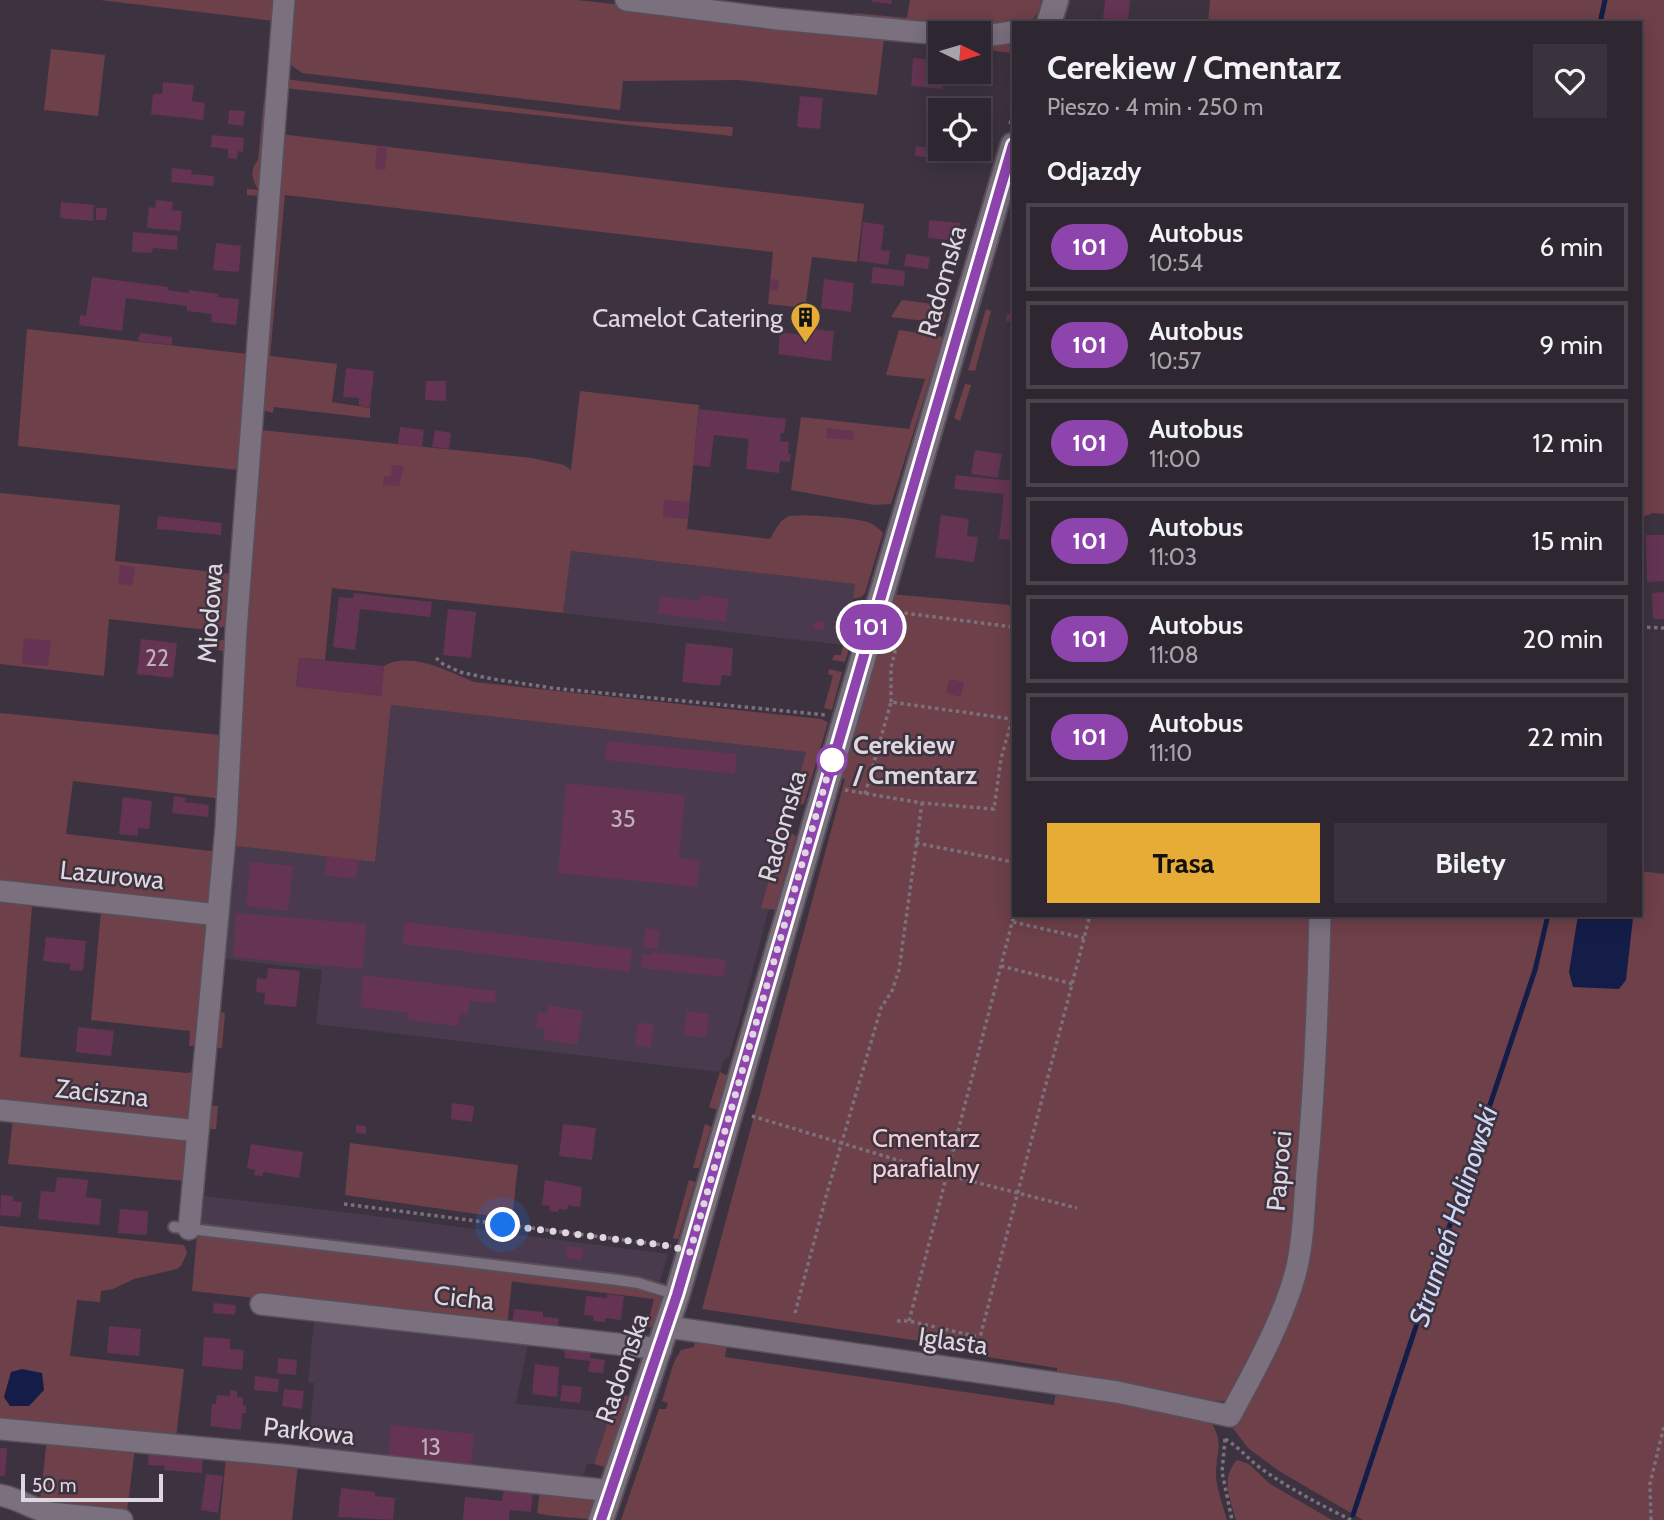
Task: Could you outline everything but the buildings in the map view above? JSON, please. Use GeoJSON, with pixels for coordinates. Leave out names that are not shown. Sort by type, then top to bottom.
{"type":"FeatureCollection","features":[{"type":"Feature","properties":{"kind":"street","name":"Miodowa"},"geometry":{"type":"LineString","coordinates":[[182,1228],[198,1131],[226,827],[236,631],[284,0]]}},
{"type":"Feature","properties":{"kind":"street"},"geometry":{"type":"LineString","coordinates":[[626,0],[778,19],[928,33]]}},
{"type":"Feature","properties":{"kind":"street"},"geometry":{"type":"LineString","coordinates":[[1050,21],[1056,0]]}},
{"type":"Feature","properties":{"kind":"street"},"geometry":{"type":"LineString","coordinates":[[991,35],[1012,32]]}},
{"type":"Feature","properties":{"kind":"street","name":"Radomska"},"geometry":{"type":"LineString","coordinates":[[601,1520],[664,1338],[690,1252],[1012,148]]}},
{"type":"Feature","properties":{"kind":"street","name":"Lazurowa"},"geometry":{"type":"LineString","coordinates":[[0,891],[218,915]]}},
{"type":"Feature","properties":{"kind":"street","name":"Paproci"},"geometry":{"type":"LineString","coordinates":[[1230,1416],[1273,1330],[1296,1272],[1313,1107],[1320,917]]}},
{"type":"Feature","properties":{"kind":"street","name":"Zaciszna"},"geometry":{"type":"LineString","coordinates":[[0,1110],[198,1131]]}},
{"type":"Feature","properties":{"kind":"street","name":"Cicha"},"geometry":{"type":"LineString","coordinates":[[261,1304],[664,1338]]}},
{"type":"Feature","properties":{"kind":"street","name":"Iglasta"},"geometry":{"type":"LineString","coordinates":[[664,1338],[1116,1392],[1230,1416]]}},
{"type":"Feature","properties":{"kind":"street","name":"Parkowa"},"geometry":{"type":"LineString","coordinates":[[0,1429],[281,1455],[611,1491]]}},
{"type":"Feature","properties":{"kind":"street"},"geometry":{"type":"LineString","coordinates":[[0,1495],[12,1497],[40,1511],[122,1520]]}},
{"type":"Feature","properties":{"kind":"lane"},"geometry":{"type":"LineString","coordinates":[[182,1228],[638,1283],[677,1295]]}},
{"type":"Feature","properties":{"kind":"path"},"geometry":{"type":"LineString","coordinates":[[865,794],[891,702],[891,668],[905,614],[1012,627]]}},
{"type":"Feature","properties":{"kind":"path"},"geometry":{"type":"LineString","coordinates":[[1642,627],[1664,628]]}},
{"type":"Feature","properties":{"kind":"path"},"geometry":{"type":"LineString","coordinates":[[436,657],[443,664],[460,672],[552,688],[822,714],[844,719]]}},
{"type":"Feature","properties":{"kind":"path"},"geometry":{"type":"LineString","coordinates":[[891,702],[1012,718]]}},
{"type":"Feature","properties":{"kind":"path"},"geometry":{"type":"LineString","coordinates":[[824,787],[840,792],[840,789],[922,803],[994,809],[1001,759],[1012,721]]}},
{"type":"Feature","properties":{"kind":"path"},"geometry":{"type":"LineString","coordinates":[[795,1312],[881,1007],[892,991],[899,970],[922,803]]}},
{"type":"Feature","properties":{"kind":"path"},"geometry":{"type":"LineString","coordinates":[[916,843],[1012,862]]}},
{"type":"Feature","properties":{"kind":"path"},"geometry":{"type":"LineString","coordinates":[[909,1321],[1014,917]]}},
{"type":"Feature","properties":{"kind":"path"},"geometry":{"type":"LineString","coordinates":[[977,1349],[1089,917]]}},
{"type":"Feature","properties":{"kind":"path"},"geometry":{"type":"LineString","coordinates":[[1013,922],[1084,938]]}},
{"type":"Feature","properties":{"kind":"path"},"geometry":{"type":"LineString","coordinates":[[1001,966],[1073,984]]}},
{"type":"Feature","properties":{"kind":"path"},"geometry":{"type":"LineString","coordinates":[[752,1116],[947,1175],[1077,1208]]}},
{"type":"Feature","properties":{"kind":"path"},"geometry":{"type":"LineString","coordinates":[[344,1204],[670,1246],[690,1252]]}},
{"type":"Feature","properties":{"kind":"path"},"geometry":{"type":"LineString","coordinates":[[897,1321],[909,1321],[979,1337]]}},
{"type":"Feature","properties":{"kind":"path"},"geometry":{"type":"LineString","coordinates":[[1651,1520],[1650,1484],[1664,1426]]}},
{"type":"Feature","properties":{"kind":"path"},"geometry":{"type":"LineString","coordinates":[[1232,1520],[1222,1472],[1225,1439],[1287,1486],[1351,1520]]}},
{"type":"Feature","properties":{"kind":"shaded area"},"geometry":{"type":"Polygon","coordinates":[[[570,551],[856,584],[844,645],[563,613],[570,551]]]}},
{"type":"Feature","properties":{"kind":"shaded area"},"geometry":{"type":"Polygon","coordinates":[[[391,705],[806,752],[762,908],[769,909],[740,1017],[729,1056],[723,1061],[720,1072],[316,1024],[322,970],[225,959],[236,846],[375,862],[391,705]]]}},
{"type":"Feature","properties":{"kind":"shaded area"},"geometry":{"type":"Polygon","coordinates":[[[204,1196],[668,1254],[655,1299],[197,1245],[204,1196]]]}},
{"type":"Feature","properties":{"kind":"shaded area"},"geometry":{"type":"Polygon","coordinates":[[[314,1320],[528,1343],[516,1404],[611,1413],[594,1464],[587,1464],[581,1482],[308,1453],[314,1383],[308,1382],[314,1320]]]}},
{"type":"Feature","properties":{"kind":"green space"},"geometry":{"type":"Polygon","coordinates":[[[100,0],[276,0],[274,21],[100,0]]]}},
{"type":"Feature","properties":{"kind":"green space"},"geometry":{"type":"Polygon","coordinates":[[[288,0],[577,0],[928,39],[928,44],[884,39],[877,95],[738,80],[623,81],[620,110],[302,73],[288,63],[288,0]]]}},
{"type":"Feature","properties":{"kind":"green space"},"geometry":{"type":"Polygon","coordinates":[[[910,0],[1041,0],[1038,12],[1032,21],[1012,21],[1012,25],[991,27],[991,21],[928,21],[928,23],[854,17],[855,13],[907,18],[910,0]]]}},
{"type":"Feature","properties":{"kind":"green space"},"geometry":{"type":"Polygon","coordinates":[[[1210,0],[1664,0],[1664,514],[1653,513],[1642,517],[1642,21],[1208,21],[1210,0]]]}},
{"type":"Feature","properties":{"kind":"green space"},"geometry":{"type":"Polygon","coordinates":[[[1012,40],[1012,53],[991,50],[991,43],[1012,40]]]}},
{"type":"Feature","properties":{"kind":"green space"},"geometry":{"type":"Polygon","coordinates":[[[51,49],[105,55],[98,116],[44,110],[51,49]]]}},
{"type":"Feature","properties":{"kind":"green space"},"geometry":{"type":"Polygon","coordinates":[[[285,79],[624,121],[733,127],[732,136],[284,88],[285,79]]]}},
{"type":"Feature","properties":{"kind":"green space"},"geometry":{"type":"Polygon","coordinates":[[[264,99],[270,101],[261,196],[247,195],[247,189],[258,190],[252,171],[258,160],[264,99]]]}},
{"type":"Feature","properties":{"kind":"green space"},"geometry":{"type":"Polygon","coordinates":[[[280,134],[864,204],[857,262],[812,257],[805,308],[768,304],[773,252],[285,195],[270,356],[337,364],[332,402],[370,408],[370,418],[274,407],[273,413],[259,409],[280,134]]]}},
{"type":"Feature","properties":{"kind":"green space"},"geometry":{"type":"Polygon","coordinates":[[[902,300],[940,305],[946,312],[943,323],[891,317],[902,300]]]}},
{"type":"Feature","properties":{"kind":"green space"},"geometry":{"type":"Polygon","coordinates":[[[986,309],[991,311],[975,371],[968,370],[986,309]]]}},
{"type":"Feature","properties":{"kind":"green space"},"geometry":{"type":"Polygon","coordinates":[[[27,329],[248,354],[238,470],[18,446],[27,329]]]}},
{"type":"Feature","properties":{"kind":"green space"},"geometry":{"type":"Polygon","coordinates":[[[899,330],[943,337],[891,504],[874,505],[791,490],[801,417],[909,429],[925,379],[886,375],[899,330]]]}},
{"type":"Feature","properties":{"kind":"green space"},"geometry":{"type":"Polygon","coordinates":[[[965,384],[971,385],[960,421],[954,418],[965,384]]]}},
{"type":"Feature","properties":{"kind":"green space"},"geometry":{"type":"Polygon","coordinates":[[[580,391],[699,405],[687,529],[770,539],[784,519],[793,516],[854,519],[875,526],[883,533],[865,593],[853,599],[855,584],[571,551],[563,613],[332,588],[325,660],[299,658],[296,686],[381,696],[384,666],[405,661],[429,664],[474,682],[821,719],[828,722],[804,804],[791,806],[806,752],[391,705],[375,862],[236,846],[235,852],[229,852],[261,430],[532,458],[564,465],[571,470],[580,391]]]}},
{"type":"Feature","properties":{"kind":"green space"},"geometry":{"type":"Polygon","coordinates":[[[0,493],[120,505],[115,561],[231,574],[227,626],[208,630],[109,619],[104,676],[0,664],[0,493]]]}},
{"type":"Feature","properties":{"kind":"green space","name":"Cmentarz parafialny"},"geometry":{"type":"Polygon","coordinates":[[[1012,591],[1012,917],[1313,917],[1298,1237],[1285,1287],[1234,1394],[1224,1401],[1200,1400],[1057,1378],[1057,1368],[981,1356],[981,1350],[702,1309],[845,779],[839,777],[890,594],[1010,605],[1012,591]]]}},
{"type":"Feature","properties":{"kind":"green space"},"geometry":{"type":"Polygon","coordinates":[[[848,621],[856,626],[845,662],[832,660],[834,655],[841,655],[848,621]]]}},
{"type":"Feature","properties":{"kind":"green space"},"geometry":{"type":"Polygon","coordinates":[[[207,640],[226,640],[223,799],[73,781],[66,834],[219,852],[209,904],[0,886],[0,713],[220,735],[225,652],[216,649],[207,640]]]}},
{"type":"Feature","properties":{"kind":"green space"},"geometry":{"type":"Polygon","coordinates":[[[829,669],[842,672],[832,710],[824,708],[833,676],[828,674],[829,669]]]}},
{"type":"Feature","properties":{"kind":"green space"},"geometry":{"type":"Polygon","coordinates":[[[784,828],[796,836],[775,910],[761,908],[784,828]]]}},
{"type":"Feature","properties":{"kind":"green space"},"geometry":{"type":"Polygon","coordinates":[[[1642,871],[1664,874],[1664,1520],[1363,1520],[1279,1471],[1248,1448],[1232,1427],[1255,1384],[1301,1278],[1326,917],[1642,917],[1642,871]]]}},
{"type":"Feature","properties":{"kind":"green space"},"geometry":{"type":"Polygon","coordinates":[[[227,873],[233,873],[221,1012],[225,1013],[222,1048],[216,1048],[227,873]]]}},
{"type":"Feature","properties":{"kind":"green space"},"geometry":{"type":"Polygon","coordinates":[[[0,902],[32,906],[20,1057],[187,1073],[197,1071],[194,1121],[0,1100],[0,902]]]}},
{"type":"Feature","properties":{"kind":"green space"},"geometry":{"type":"Polygon","coordinates":[[[101,911],[210,924],[200,1045],[189,1046],[190,1031],[91,1020],[101,911]]]}},
{"type":"Feature","properties":{"kind":"green space"},"geometry":{"type":"Polygon","coordinates":[[[720,1072],[728,1076],[718,1110],[709,1107],[720,1072]]]}},
{"type":"Feature","properties":{"kind":"green space"},"geometry":{"type":"Polygon","coordinates":[[[208,1105],[218,1106],[216,1129],[210,1129],[204,1196],[201,1195],[208,1105]]]}},
{"type":"Feature","properties":{"kind":"green space"},"geometry":{"type":"Polygon","coordinates":[[[13,1119],[189,1138],[185,1181],[8,1164],[13,1119]]]}},
{"type":"Feature","properties":{"kind":"green space"},"geometry":{"type":"Polygon","coordinates":[[[705,1124],[711,1127],[699,1168],[693,1168],[705,1124]]]}},
{"type":"Feature","properties":{"kind":"green space"},"geometry":{"type":"Polygon","coordinates":[[[350,1143],[518,1165],[512,1219],[345,1195],[350,1143]]]}},
{"type":"Feature","properties":{"kind":"green space"},"geometry":{"type":"Polygon","coordinates":[[[689,1180],[695,1182],[678,1239],[673,1238],[689,1180]]]}},
{"type":"Feature","properties":{"kind":"green space"},"geometry":{"type":"Polygon","coordinates":[[[0,1226],[184,1245],[187,1253],[177,1269],[134,1279],[113,1289],[101,1291],[100,1302],[77,1300],[70,1356],[184,1369],[176,1438],[0,1420],[0,1226]]]}},
{"type":"Feature","properties":{"kind":"green space"},"geometry":{"type":"Polygon","coordinates":[[[197,1235],[513,1272],[637,1289],[662,1298],[654,1327],[639,1328],[640,1324],[648,1323],[654,1299],[512,1281],[507,1326],[192,1291],[197,1235]]]}},
{"type":"Feature","properties":{"kind":"green space"},"geometry":{"type":"Polygon","coordinates":[[[695,1338],[727,1343],[725,1357],[1054,1405],[1056,1391],[1207,1416],[1218,1440],[1216,1476],[1227,1520],[621,1520],[659,1409],[666,1409],[668,1403],[662,1401],[674,1362],[681,1350],[694,1347],[695,1338]]]}},
{"type":"Feature","properties":{"kind":"green space"},"geometry":{"type":"Polygon","coordinates":[[[625,1395],[629,1397],[605,1467],[594,1464],[612,1410],[620,1410],[625,1395]]]}},
{"type":"Feature","properties":{"kind":"green space"},"geometry":{"type":"Polygon","coordinates":[[[47,1438],[135,1448],[127,1511],[40,1502],[47,1438]]]}},
{"type":"Feature","properties":{"kind":"green space"},"geometry":{"type":"Polygon","coordinates":[[[226,1457],[298,1464],[292,1520],[220,1520],[226,1457]]]}},
{"type":"Feature","properties":{"kind":"green space"},"geometry":{"type":"Polygon","coordinates":[[[1237,1460],[1249,1464],[1270,1484],[1332,1520],[1236,1520],[1228,1482],[1229,1474],[1237,1460]]]}},
{"type":"Feature","properties":{"kind":"green space"},"geometry":{"type":"Polygon","coordinates":[[[540,1490],[596,1495],[587,1519],[537,1513],[540,1490]]]}},
{"type":"Feature","properties":{"kind":"water"},"geometry":{"type":"Polygon","coordinates":[[[1578,917],[1633,918],[1626,980],[1619,989],[1573,987],[1569,972],[1578,917]]]}},
{"type":"Feature","properties":{"kind":"water"},"geometry":{"type":"Polygon","coordinates":[[[22,1369],[42,1373],[44,1390],[29,1406],[10,1406],[4,1397],[11,1372],[22,1369]]]}},
{"type":"Feature","properties":{"kind":"waterway","name":"Strumień Halinowski"},"geometry":{"type":"LineString","coordinates":[[1600,21],[1605,0]]}},
{"type":"Feature","properties":{"kind":"waterway","name":"Strumień Halinowski"},"geometry":{"type":"LineString","coordinates":[[1353,1515],[1535,970],[1548,917]]}},
{"type":"Feature","properties":{"kind":"bus line","name":"101"},"geometry":{"type":"LineString","coordinates":[[601,1520],[661,1349],[1012,148]]}},
{"type":"Feature","properties":{"kind":"place","name":"Camelot Catering"},"geometry":{"type":"Point","coordinates":[806,345]}},
{"type":"Feature","properties":{"kind":"place","name":"Cerekiew / Cmentarz"},"geometry":{"type":"Point","coordinates":[832,760]}},
{"type":"Feature","properties":{"kind":"route"},"geometry":{"type":"LineString","coordinates":[[503,1225],[670,1246],[690,1252],[832,760]]}}]}
